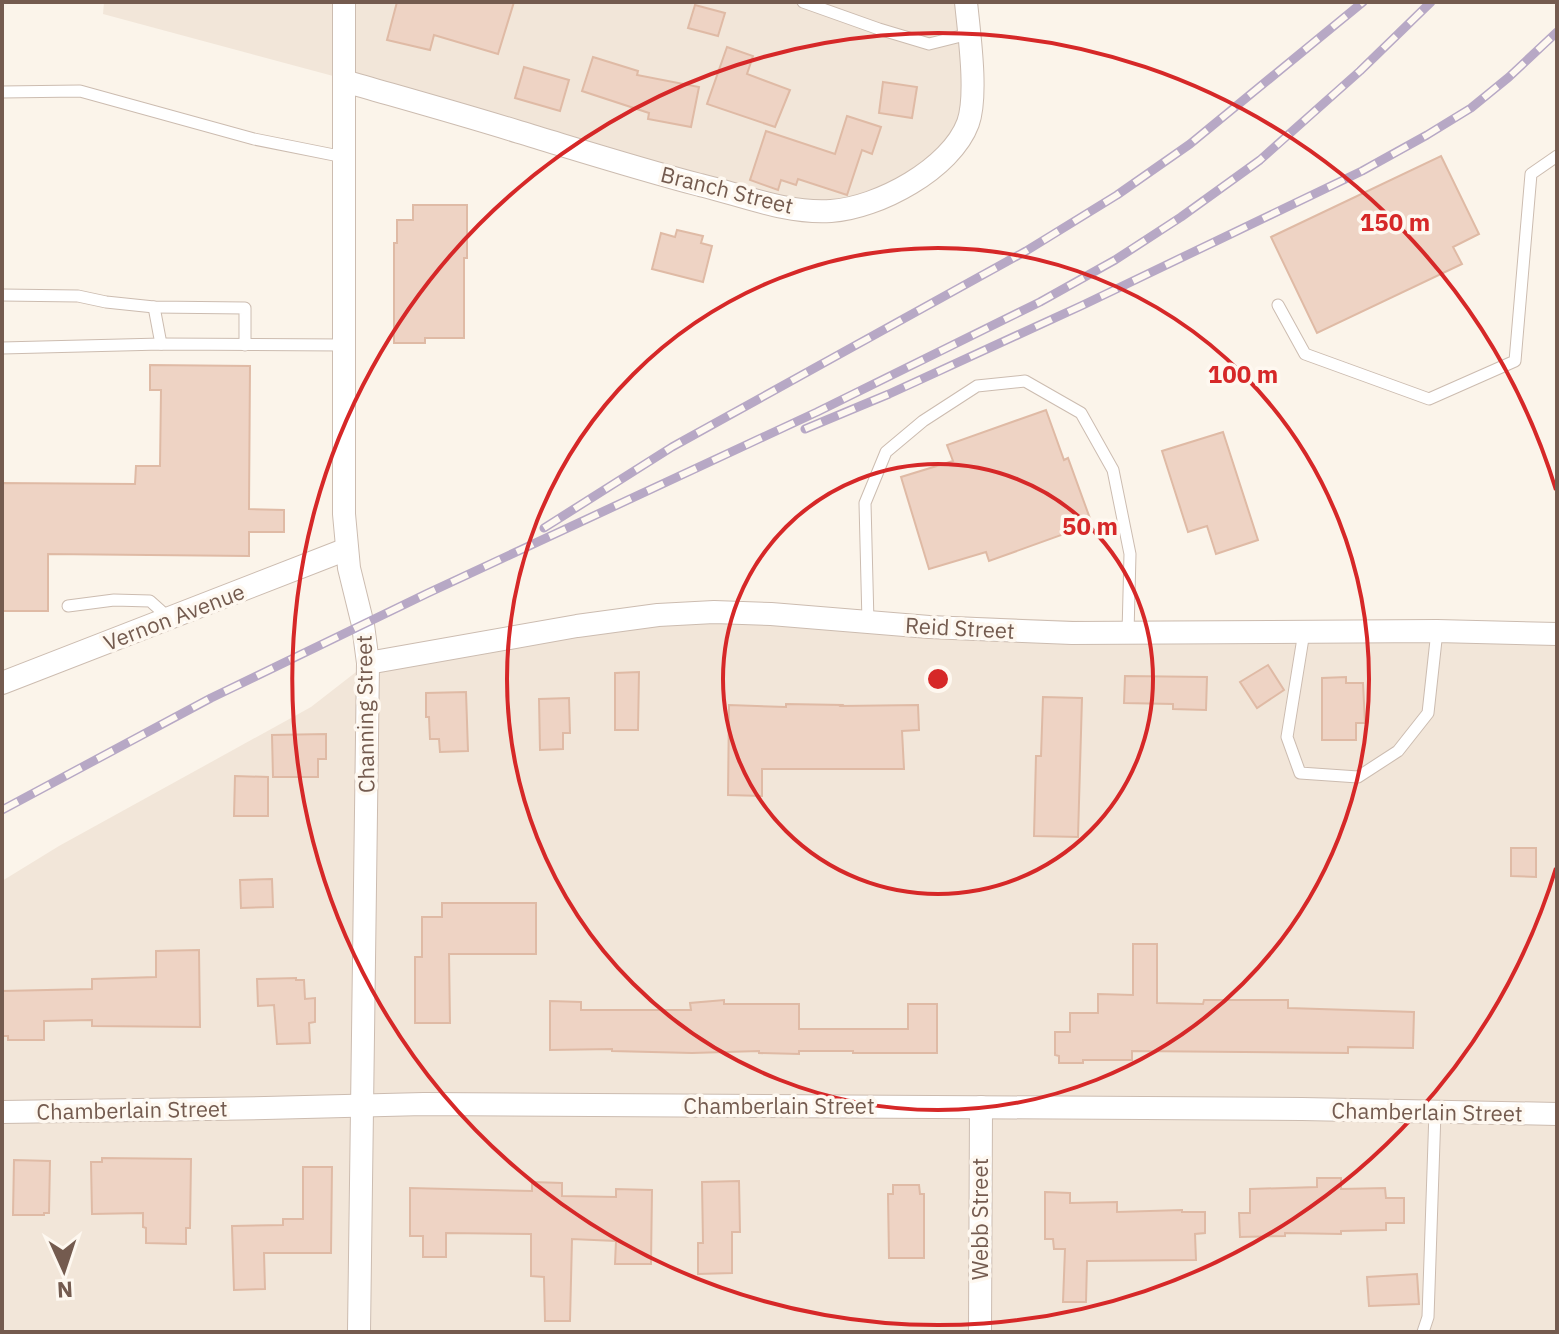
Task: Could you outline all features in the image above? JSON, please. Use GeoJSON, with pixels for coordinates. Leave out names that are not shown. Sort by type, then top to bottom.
{"type":"FeatureCollection","features":[{"type":"Feature","properties":{"kind":"street","name":"Channing Street"},"geometry":{"type":"LineString","coordinates":[[344,2],[344,514],[349,568],[363,625],[368,663],[359,1332]]}},
{"type":"Feature","properties":{"kind":"street","name":"Branch Street"},"geometry":{"type":"LineString","coordinates":[[344,81],[671,177],[796,210],[832,211],[869,203],[891,194],[946,158],[962,137],[971,113],[972,86],[966,2]]}},
{"type":"Feature","properties":{"kind":"street","name":"Vernon Avenue"},"geometry":{"type":"LineString","coordinates":[[2,683],[347,549]]}},
{"type":"Feature","properties":{"kind":"street","name":"Reid Street"},"geometry":{"type":"LineString","coordinates":[[368,663],[577,626],[658,615],[714,612],[942,628],[1072,633],[1437,631],[1557,634]]}},
{"type":"Feature","properties":{"kind":"street","name":"Chamberlain Street"},"geometry":{"type":"LineString","coordinates":[[2,1112],[424,1104],[1557,1114]]}},
{"type":"Feature","properties":{"kind":"street","name":"Webb Street"},"geometry":{"type":"LineString","coordinates":[[980,1332],[981,1107]]}},
{"type":"Feature","properties":{"kind":"lane"},"geometry":{"type":"LineString","coordinates":[[803,2],[929,44],[969,34]]}},
{"type":"Feature","properties":{"kind":"lane"},"geometry":{"type":"LineString","coordinates":[[2,92],[80,91],[254,139],[344,157]]}},
{"type":"Feature","properties":{"kind":"lane"},"geometry":{"type":"LineString","coordinates":[[1278,305],[1305,354],[1429,399],[1515,361],[1531,174],[1557,156]]}},
{"type":"Feature","properties":{"kind":"lane"},"geometry":{"type":"LineString","coordinates":[[2,295],[78,296],[154,307],[245,308],[245,345]]}},
{"type":"Feature","properties":{"kind":"lane"},"geometry":{"type":"LineString","coordinates":[[154,307],[161,344]]}},
{"type":"Feature","properties":{"kind":"lane"},"geometry":{"type":"LineString","coordinates":[[2,348],[161,344],[344,345]]}},
{"type":"Feature","properties":{"kind":"lane"},"geometry":{"type":"LineString","coordinates":[[868,622],[865,503],[886,452],[923,421],[977,386],[1025,381],[1081,413],[1113,470],[1130,554],[1128,633]]}},
{"type":"Feature","properties":{"kind":"lane"},"geometry":{"type":"LineString","coordinates":[[68,606],[114,600],[150,601],[169,619]]}},
{"type":"Feature","properties":{"kind":"lane"},"geometry":{"type":"LineString","coordinates":[[1304,632],[1287,737],[1300,773],[1358,777],[1398,751],[1428,713],[1437,631]]}},
{"type":"Feature","properties":{"kind":"lane"},"geometry":{"type":"LineString","coordinates":[[1423,1332],[1428,1317],[1435,1112]]}},
{"type":"Feature","properties":{"kind":"shaded area"},"geometry":{"type":"Polygon","coordinates":[[[104,2],[959,2],[962,108],[952,134],[922,166],[880,192],[831,203],[783,197],[103,14],[104,2]]]}},
{"type":"Feature","properties":{"kind":"shaded area"},"geometry":{"type":"Polygon","coordinates":[[[636,610],[1086,621],[1557,623],[1557,1332],[2,1332],[2,881],[59,846],[311,707],[383,651],[636,610]]]}},
{"type":"Feature","properties":{"kind":"building"},"geometry":{"type":"Polygon","coordinates":[[[397,2],[514,2],[498,54],[434,35],[430,50],[387,40],[397,2]]]}},
{"type":"Feature","properties":{"kind":"building"},"geometry":{"type":"Polygon","coordinates":[[[695,5],[725,13],[718,36],[688,28],[695,5]]]}},
{"type":"Feature","properties":{"kind":"building"},"geometry":{"type":"Polygon","coordinates":[[[727,47],[753,56],[747,74],[790,90],[775,127],[707,104],[727,47]]]}},
{"type":"Feature","properties":{"kind":"building"},"geometry":{"type":"Polygon","coordinates":[[[593,57],[638,71],[637,75],[699,87],[691,127],[648,119],[649,113],[582,91],[593,57]]]}},
{"type":"Feature","properties":{"kind":"building"},"geometry":{"type":"Polygon","coordinates":[[[524,67],[569,80],[560,111],[515,98],[524,67]]]}},
{"type":"Feature","properties":{"kind":"building"},"geometry":{"type":"Polygon","coordinates":[[[883,82],[917,87],[912,118],[879,113],[883,82]]]}},
{"type":"Feature","properties":{"kind":"building"},"geometry":{"type":"Polygon","coordinates":[[[847,116],[881,127],[872,154],[862,150],[847,195],[798,179],[796,185],[781,180],[778,190],[750,180],[766,131],[835,154],[847,116]]]}},
{"type":"Feature","properties":{"kind":"building"},"geometry":{"type":"Polygon","coordinates":[[[1441,156],[1479,234],[1453,247],[1462,264],[1317,333],[1271,237],[1441,156]]]}},
{"type":"Feature","properties":{"kind":"building"},"geometry":{"type":"Polygon","coordinates":[[[413,205],[467,205],[464,338],[425,338],[425,343],[394,343],[394,243],[397,243],[397,220],[413,220],[413,205]]]}},
{"type":"Feature","properties":{"kind":"building"},"geometry":{"type":"Polygon","coordinates":[[[677,230],[703,236],[701,243],[712,246],[703,282],[652,269],[661,233],[675,237],[677,230]]]}},
{"type":"Feature","properties":{"kind":"building"},"geometry":{"type":"Polygon","coordinates":[[[150,365],[250,366],[249,509],[284,510],[284,532],[249,532],[249,556],[48,554],[48,611],[2,611],[2,483],[135,484],[136,466],[160,466],[161,390],[150,390],[150,365]]]}},
{"type":"Feature","properties":{"kind":"building"},"geometry":{"type":"Polygon","coordinates":[[[1046,410],[1064,460],[1068,458],[1092,524],[989,561],[986,552],[929,569],[901,477],[953,461],[947,445],[1046,410]]]}},
{"type":"Feature","properties":{"kind":"building"},"geometry":{"type":"Polygon","coordinates":[[[1223,432],[1258,540],[1216,554],[1207,526],[1188,532],[1162,451],[1223,432]]]}},
{"type":"Feature","properties":{"kind":"building"},"geometry":{"type":"Polygon","coordinates":[[[1268,665],[1284,690],[1257,708],[1240,682],[1268,665]]]}},
{"type":"Feature","properties":{"kind":"building"},"geometry":{"type":"Polygon","coordinates":[[[639,672],[638,730],[615,730],[615,673],[639,672]]]}},
{"type":"Feature","properties":{"kind":"building"},"geometry":{"type":"Polygon","coordinates":[[[1125,676],[1207,677],[1206,710],[1173,709],[1173,704],[1124,703],[1125,676]]]}},
{"type":"Feature","properties":{"kind":"building"},"geometry":{"type":"Polygon","coordinates":[[[1346,677],[1346,683],[1363,683],[1365,723],[1356,723],[1356,740],[1322,740],[1322,678],[1346,677]]]}},
{"type":"Feature","properties":{"kind":"building"},"geometry":{"type":"Polygon","coordinates":[[[466,692],[468,751],[440,752],[439,739],[430,739],[426,693],[466,692]]]}},
{"type":"Feature","properties":{"kind":"building"},"geometry":{"type":"Polygon","coordinates":[[[1043,697],[1082,698],[1078,837],[1034,836],[1036,756],[1041,756],[1043,697]]]}},
{"type":"Feature","properties":{"kind":"building"},"geometry":{"type":"Polygon","coordinates":[[[569,698],[570,733],[563,733],[563,749],[540,750],[539,699],[569,698]]]}},
{"type":"Feature","properties":{"kind":"building"},"geometry":{"type":"Polygon","coordinates":[[[786,704],[918,705],[919,730],[902,731],[904,769],[762,769],[762,796],[728,795],[729,705],[786,707],[786,704]]]}},
{"type":"Feature","properties":{"kind":"building"},"geometry":{"type":"Polygon","coordinates":[[[326,734],[326,759],[318,759],[318,777],[273,777],[272,735],[326,734]]]}},
{"type":"Feature","properties":{"kind":"building"},"geometry":{"type":"Polygon","coordinates":[[[235,776],[268,777],[268,816],[234,816],[235,776]]]}},
{"type":"Feature","properties":{"kind":"building"},"geometry":{"type":"Polygon","coordinates":[[[1511,848],[1536,848],[1536,877],[1511,876],[1511,848]]]}},
{"type":"Feature","properties":{"kind":"building"},"geometry":{"type":"Polygon","coordinates":[[[272,879],[273,907],[241,908],[240,880],[272,879]]]}},
{"type":"Feature","properties":{"kind":"building"},"geometry":{"type":"Polygon","coordinates":[[[442,903],[536,903],[536,954],[449,954],[450,1023],[415,1023],[415,957],[422,957],[422,917],[442,917],[442,903]]]}},
{"type":"Feature","properties":{"kind":"building"},"geometry":{"type":"Polygon","coordinates":[[[1133,944],[1157,944],[1157,1003],[1288,1000],[1288,1008],[1414,1012],[1413,1048],[1348,1047],[1348,1053],[1132,1051],[1132,1060],[1059,1063],[1059,1056],[1055,1055],[1055,1032],[1070,1032],[1070,1013],[1098,1013],[1098,994],[1133,995],[1133,944]]]}},
{"type":"Feature","properties":{"kind":"building"},"geometry":{"type":"Polygon","coordinates":[[[199,950],[200,1027],[92,1026],[92,1020],[44,1021],[44,1040],[8,1040],[8,1036],[2,1036],[2,991],[92,989],[92,979],[156,977],[156,951],[199,950]]]}},
{"type":"Feature","properties":{"kind":"building"},"geometry":{"type":"Polygon","coordinates":[[[257,979],[304,980],[305,999],[315,998],[315,1022],[309,1023],[310,1043],[277,1044],[274,1005],[258,1006],[257,979]]]}},
{"type":"Feature","properties":{"kind":"building"},"geometry":{"type":"Polygon","coordinates":[[[724,1000],[724,1004],[799,1004],[799,1029],[908,1029],[908,1004],[937,1004],[937,1053],[550,1050],[550,1001],[581,1002],[581,1010],[691,1010],[690,1003],[724,1000]]]}},
{"type":"Feature","properties":{"kind":"building"},"geometry":{"type":"Polygon","coordinates":[[[102,1158],[191,1159],[190,1228],[186,1228],[186,1244],[146,1243],[143,1213],[92,1214],[91,1162],[102,1162],[102,1158]]]}},
{"type":"Feature","properties":{"kind":"building"},"geometry":{"type":"Polygon","coordinates":[[[14,1160],[50,1161],[49,1213],[13,1215],[14,1160]]]}},
{"type":"Feature","properties":{"kind":"building"},"geometry":{"type":"Polygon","coordinates":[[[303,1167],[332,1167],[331,1253],[264,1253],[265,1289],[234,1290],[232,1226],[283,1225],[283,1219],[303,1219],[303,1167]]]}},
{"type":"Feature","properties":{"kind":"building"},"geometry":{"type":"Polygon","coordinates":[[[1317,1178],[1341,1178],[1341,1189],[1385,1188],[1386,1198],[1404,1198],[1404,1223],[1386,1223],[1386,1230],[1341,1231],[1341,1234],[1285,1233],[1285,1236],[1240,1237],[1239,1213],[1250,1213],[1250,1189],[1317,1187],[1317,1178]]]}},
{"type":"Feature","properties":{"kind":"building"},"geometry":{"type":"Polygon","coordinates":[[[739,1181],[740,1232],[732,1232],[732,1273],[698,1274],[698,1243],[703,1243],[702,1182],[739,1181]]]}},
{"type":"Feature","properties":{"kind":"building"},"geometry":{"type":"Polygon","coordinates":[[[532,1182],[562,1183],[562,1196],[616,1197],[616,1189],[652,1190],[651,1264],[615,1264],[616,1241],[572,1239],[570,1321],[545,1321],[544,1277],[531,1276],[531,1234],[446,1233],[446,1257],[423,1257],[423,1236],[410,1236],[410,1188],[532,1191],[532,1182]]]}},
{"type":"Feature","properties":{"kind":"building"},"geometry":{"type":"Polygon","coordinates":[[[893,1185],[919,1185],[920,1194],[924,1194],[924,1258],[889,1258],[888,1194],[893,1194],[893,1185]]]}},
{"type":"Feature","properties":{"kind":"building"},"geometry":{"type":"Polygon","coordinates":[[[1045,1192],[1070,1193],[1070,1203],[1117,1202],[1117,1212],[1205,1212],[1205,1233],[1195,1234],[1196,1260],[1087,1261],[1086,1302],[1063,1302],[1065,1249],[1054,1249],[1053,1239],[1045,1239],[1045,1192]]]}},
{"type":"Feature","properties":{"kind":"building"},"geometry":{"type":"Polygon","coordinates":[[[1417,1274],[1419,1304],[1369,1306],[1367,1277],[1417,1274]]]}},
{"type":"Feature","properties":{"kind":"railway"},"geometry":{"type":"LineString","coordinates":[[544,528],[672,447],[1026,251],[1117,195],[1190,144],[1363,2]]}},
{"type":"Feature","properties":{"kind":"railway"},"geometry":{"type":"LineString","coordinates":[[2,810],[211,698],[817,412],[1040,302],[1115,260],[1260,160],[1360,71],[1431,2]]}},
{"type":"Feature","properties":{"kind":"railway"},"geometry":{"type":"LineString","coordinates":[[805,429],[1083,305],[1362,171],[1471,108],[1557,32]]}}]}
